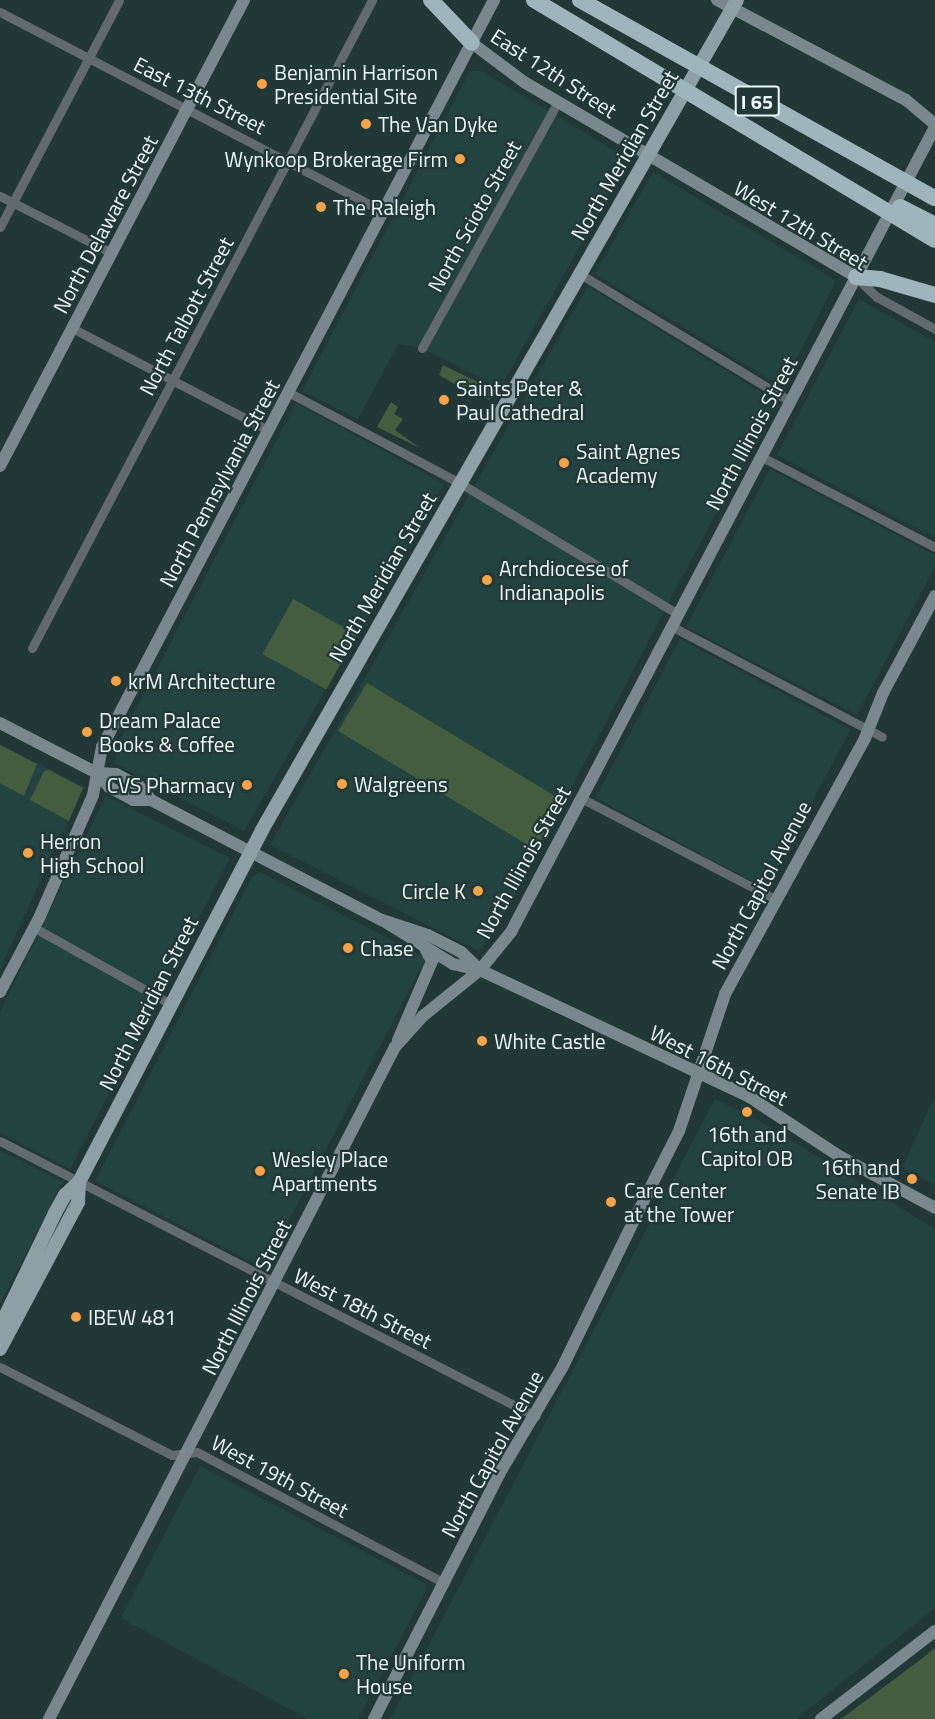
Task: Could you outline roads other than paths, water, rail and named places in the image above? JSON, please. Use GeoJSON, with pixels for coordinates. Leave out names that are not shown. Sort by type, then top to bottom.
{"type":"FeatureCollection","features":[{"type":"Feature","properties":{"kind":"highway"},"geometry":{"type":"LineString","coordinates":[[431,0],[472,43]]}},
{"type":"Feature","properties":{"kind":"highway","name":"I 65"},"geometry":{"type":"LineString","coordinates":[[534,0],[782,146],[935,240]]}},
{"type":"Feature","properties":{"kind":"highway","name":"I 65"},"geometry":{"type":"LineString","coordinates":[[580,0],[935,198]]}},
{"type":"Feature","properties":{"kind":"highway"},"geometry":{"type":"LineString","coordinates":[[813,132],[935,207]]}},
{"type":"Feature","properties":{"kind":"highway"},"geometry":{"type":"LineString","coordinates":[[782,146],[935,225]]}},
{"type":"Feature","properties":{"kind":"highway"},"geometry":{"type":"LineString","coordinates":[[856,278],[880,279],[935,296]]}},
{"type":"Feature","properties":{"kind":"main road","name":"North Delaware Street"},"geometry":{"type":"LineString","coordinates":[[0,466],[244,0]]}},
{"type":"Feature","properties":{"kind":"main road","name":"North Pennsylvania Street"},"geometry":{"type":"LineString","coordinates":[[0,992],[33,927],[93,795],[102,747],[495,0]]}},
{"type":"Feature","properties":{"kind":"main road"},"geometry":{"type":"LineString","coordinates":[[717,0],[734,4],[906,100],[935,126]]}},
{"type":"Feature","properties":{"kind":"main road","name":"North Meridian Street"},"geometry":{"type":"LineString","coordinates":[[0,1327],[55,1213],[65,1195],[79,1182],[250,852],[580,274],[646,154],[734,4]]}},
{"type":"Feature","properties":{"kind":"main road","name":"East 12th Street"},"geometry":{"type":"LineString","coordinates":[[472,43],[510,73],[646,154]]}},
{"type":"Feature","properties":{"kind":"main road","name":"North Illinois Street"},"geometry":{"type":"LineString","coordinates":[[49,1719],[395,1047],[423,1016],[480,970],[511,932],[935,126]]}},
{"type":"Feature","properties":{"kind":"main road","name":"West 12th Street"},"geometry":{"type":"LineString","coordinates":[[646,154],[856,278]]}},
{"type":"Feature","properties":{"kind":"main road","name":"North Capitol Avenue"},"geometry":{"type":"LineString","coordinates":[[374,1719],[502,1469],[535,1416],[679,1131],[720,1005],[775,899],[869,730],[883,693],[935,596]]}},
{"type":"Feature","properties":{"kind":"main road","name":"West 16th Street"},"geometry":{"type":"LineString","coordinates":[[0,723],[97,773],[109,787],[133,800],[151,800],[382,920],[425,950],[453,964],[480,970],[699,1072],[755,1101],[839,1156],[935,1208]]}},
{"type":"Feature","properties":{"kind":"main road","name":"West 16th Street"},"geometry":{"type":"LineString","coordinates":[[382,920],[428,935],[461,952],[480,970]]}},
{"type":"Feature","properties":{"kind":"main road"},"geometry":{"type":"LineString","coordinates":[[395,1047],[432,961],[425,950]]}},
{"type":"Feature","properties":{"kind":"main road","name":"North Meridian Street"},"geometry":{"type":"LineString","coordinates":[[0,1349],[78,1202],[79,1182]]}},
{"type":"Feature","properties":{"kind":"main road"},"geometry":{"type":"LineString","coordinates":[[821,1719],[935,1631]]}},
{"type":"Feature","properties":{"kind":"street"},"geometry":{"type":"LineString","coordinates":[[0,227],[119,0]]}},
{"type":"Feature","properties":{"kind":"street","name":"North Talbott Street"},"geometry":{"type":"LineString","coordinates":[[32,648],[372,0]]}},
{"type":"Feature","properties":{"kind":"street","name":"East 13th Street"},"geometry":{"type":"LineString","coordinates":[[0,12],[383,211]]}},
{"type":"Feature","properties":{"kind":"street","name":"North Scioto Street"},"geometry":{"type":"LineString","coordinates":[[422,348],[558,102]]}},
{"type":"Feature","properties":{"kind":"street"},"geometry":{"type":"LineString","coordinates":[[0,196],[112,253]]}},
{"type":"Feature","properties":{"kind":"street"},"geometry":{"type":"LineString","coordinates":[[580,274],[790,401]]}},
{"type":"Feature","properties":{"kind":"street","name":"West 12th Street"},"geometry":{"type":"LineString","coordinates":[[856,278],[877,297],[935,328]]}},
{"type":"Feature","properties":{"kind":"street"},"geometry":{"type":"LineString","coordinates":[[72,328],[268,430]]}},
{"type":"Feature","properties":{"kind":"street"},"geometry":{"type":"LineString","coordinates":[[288,392],[460,483],[678,614]]}},
{"type":"Feature","properties":{"kind":"street"},"geometry":{"type":"LineString","coordinates":[[760,456],[935,547]]}},
{"type":"Feature","properties":{"kind":"street"},"geometry":{"type":"LineString","coordinates":[[671,626],[882,737]]}},
{"type":"Feature","properties":{"kind":"street"},"geometry":{"type":"LineString","coordinates":[[581,798],[775,899]]}},
{"type":"Feature","properties":{"kind":"street"},"geometry":{"type":"LineString","coordinates":[[33,927],[171,1004]]}},
{"type":"Feature","properties":{"kind":"street","name":"West 18th Street"},"geometry":{"type":"LineString","coordinates":[[0,1141],[535,1416]]}},
{"type":"Feature","properties":{"kind":"street","name":"West 19th Street"},"geometry":{"type":"LineString","coordinates":[[0,1366],[172,1455],[197,1452],[444,1583]]}},
{"type":"Feature","properties":{"kind":"place","name":"Benjamin Harrison Presidential Site"},"geometry":{"type":"Point","coordinates":[262,84]}},
{"type":"Feature","properties":{"kind":"place","name":"The Van Dyke"},"geometry":{"type":"Point","coordinates":[366,124]}},
{"type":"Feature","properties":{"kind":"place","name":"Wynkoop Brokerage Firm"},"geometry":{"type":"Point","coordinates":[460,159]}},
{"type":"Feature","properties":{"kind":"place","name":"The Raleigh"},"geometry":{"type":"Point","coordinates":[321,207]}},
{"type":"Feature","properties":{"kind":"place","name":"Saints Peter & Paul Cathedral"},"geometry":{"type":"Point","coordinates":[444,400]}},
{"type":"Feature","properties":{"kind":"place","name":"Saint Agnes Academy"},"geometry":{"type":"Point","coordinates":[564,463]}},
{"type":"Feature","properties":{"kind":"place","name":"Archdiocese of Indianapolis"},"geometry":{"type":"Point","coordinates":[487,580]}},
{"type":"Feature","properties":{"kind":"place","name":"krM Architecture"},"geometry":{"type":"Point","coordinates":[116,681]}},
{"type":"Feature","properties":{"kind":"place","name":"Dream Palace Books & Coffee"},"geometry":{"type":"Point","coordinates":[87,732]}},
{"type":"Feature","properties":{"kind":"place","name":"Walgreens"},"geometry":{"type":"Point","coordinates":[342,784]}},
{"type":"Feature","properties":{"kind":"place","name":"CVS Pharmacy"},"geometry":{"type":"Point","coordinates":[247,785]}},
{"type":"Feature","properties":{"kind":"place","name":"Herron High School"},"geometry":{"type":"Point","coordinates":[28,853]}},
{"type":"Feature","properties":{"kind":"place","name":"Circle K"},"geometry":{"type":"Point","coordinates":[478,891]}},
{"type":"Feature","properties":{"kind":"place","name":"Chase"},"geometry":{"type":"Point","coordinates":[348,948]}},
{"type":"Feature","properties":{"kind":"place","name":"White Castle"},"geometry":{"type":"Point","coordinates":[482,1041]}},
{"type":"Feature","properties":{"kind":"place","name":"16th and Capitol OB"},"geometry":{"type":"Point","coordinates":[747,1112]}},
{"type":"Feature","properties":{"kind":"place","name":"Wesley Place Apartments"},"geometry":{"type":"Point","coordinates":[260,1171]}},
{"type":"Feature","properties":{"kind":"place","name":"16th and Senate IB"},"geometry":{"type":"Point","coordinates":[912,1179]}},
{"type":"Feature","properties":{"kind":"place","name":"Care Center at the Tower"},"geometry":{"type":"Point","coordinates":[611,1202]}},
{"type":"Feature","properties":{"kind":"place","name":"IBEW 481"},"geometry":{"type":"Point","coordinates":[76,1317]}},
{"type":"Feature","properties":{"kind":"place","name":"The Uniform House"},"geometry":{"type":"Point","coordinates":[344,1674]}}]}
